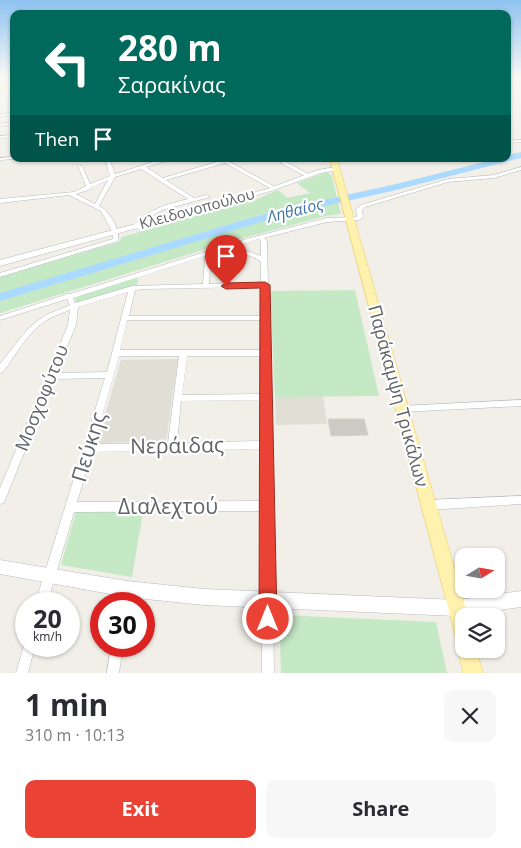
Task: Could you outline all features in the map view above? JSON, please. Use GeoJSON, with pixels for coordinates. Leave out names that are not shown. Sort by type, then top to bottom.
{"type":"FeatureCollection","features":[{"type":"Feature","properties":{"kind":"main road","name":"Παράκαμψη Τρικάλων"},"geometry":{"type":"LineString","coordinates":[[334,162],[457,608]]}},
{"type":"Feature","properties":{"kind":"main road"},"geometry":{"type":"LineString","coordinates":[[470,658],[473,673]]}},
{"type":"Feature","properties":{"kind":"street"},"geometry":{"type":"LineString","coordinates":[[96,206],[113,176],[108,162]]}},
{"type":"Feature","properties":{"kind":"street"},"geometry":{"type":"LineString","coordinates":[[0,201],[71,194],[89,188],[113,176],[158,162]]}},
{"type":"Feature","properties":{"kind":"street"},"geometry":{"type":"LineString","coordinates":[[162,180],[217,162]]}},
{"type":"Feature","properties":{"kind":"street"},"geometry":{"type":"LineString","coordinates":[[226,162],[272,189]]}},
{"type":"Feature","properties":{"kind":"street"},"geometry":{"type":"LineString","coordinates":[[284,163],[309,176]]}},
{"type":"Feature","properties":{"kind":"street"},"geometry":{"type":"LineString","coordinates":[[80,166],[89,188]]}},
{"type":"Feature","properties":{"kind":"street"},"geometry":{"type":"LineString","coordinates":[[142,167],[193,200]]}},
{"type":"Feature","properties":{"kind":"street"},"geometry":{"type":"LineString","coordinates":[[0,318],[208,252],[327,220],[350,217],[359,218],[360,208],[365,205],[448,181],[487,177],[521,168]]}},
{"type":"Feature","properties":{"kind":"street","name":"Κλειδονοπούλου"},"geometry":{"type":"LineString","coordinates":[[4,268],[116,233],[252,198],[309,176],[336,169]]}},
{"type":"Feature","properties":{"kind":"street"},"geometry":{"type":"LineString","coordinates":[[71,194],[103,210],[116,233]]}},
{"type":"Feature","properties":{"kind":"street"},"geometry":{"type":"LineString","coordinates":[[139,227],[156,212],[207,197]]}},
{"type":"Feature","properties":{"kind":"street"},"geometry":{"type":"LineString","coordinates":[[261,238],[264,241],[265,285],[268,673]]}},
{"type":"Feature","properties":{"kind":"street"},"geometry":{"type":"LineString","coordinates":[[217,250],[243,252],[260,256],[264,261]]}},
{"type":"Feature","properties":{"kind":"street"},"geometry":{"type":"LineString","coordinates":[[206,286],[208,252]]}},
{"type":"Feature","properties":{"kind":"street"},"geometry":{"type":"LineString","coordinates":[[0,275],[4,268]]}},
{"type":"Feature","properties":{"kind":"street"},"geometry":{"type":"LineString","coordinates":[[0,370],[41,321],[74,307],[132,288],[265,285]]}},
{"type":"Feature","properties":{"kind":"street","name":"Πεύκης"},"geometry":{"type":"LineString","coordinates":[[45,592],[110,375],[132,288]]}},
{"type":"Feature","properties":{"kind":"street"},"geometry":{"type":"LineString","coordinates":[[68,295],[74,307]]}},
{"type":"Feature","properties":{"kind":"street"},"geometry":{"type":"LineString","coordinates":[[39,305],[41,321]]}},
{"type":"Feature","properties":{"kind":"street","name":"Μοσχοφύτου"},"geometry":{"type":"LineString","coordinates":[[0,500],[72,325],[74,307]]}},
{"type":"Feature","properties":{"kind":"street"},"geometry":{"type":"LineString","coordinates":[[125,318],[265,318]]}},
{"type":"Feature","properties":{"kind":"street"},"geometry":{"type":"LineString","coordinates":[[172,445],[183,353]]}},
{"type":"Feature","properties":{"kind":"street"},"geometry":{"type":"LineString","coordinates":[[116,354],[265,353]]}},
{"type":"Feature","properties":{"kind":"street"},"geometry":{"type":"LineString","coordinates":[[52,376],[110,375]]}},
{"type":"Feature","properties":{"kind":"street"},"geometry":{"type":"LineString","coordinates":[[178,398],[265,397]]}},
{"type":"Feature","properties":{"kind":"street"},"geometry":{"type":"LineString","coordinates":[[402,409],[521,403]]}},
{"type":"Feature","properties":{"kind":"street","name":"Νεράιδας"},"geometry":{"type":"LineString","coordinates":[[89,448],[172,445],[266,445]]}},
{"type":"Feature","properties":{"kind":"street"},"geometry":{"type":"LineString","coordinates":[[428,505],[521,500]]}},
{"type":"Feature","properties":{"kind":"street","name":"Διαλεχτού"},"geometry":{"type":"LineString","coordinates":[[70,507],[266,506]]}},
{"type":"Feature","properties":{"kind":"street"},"geometry":{"type":"LineString","coordinates":[[0,567],[49,576],[110,592]]}},
{"type":"Feature","properties":{"kind":"street"},"geometry":{"type":"LineString","coordinates":[[155,596],[457,608],[521,599]]}},
{"type":"Feature","properties":{"kind":"street"},"geometry":{"type":"LineString","coordinates":[[22,673],[26,657]]}},
{"type":"Feature","properties":{"kind":"street"},"geometry":{"type":"LineString","coordinates":[[113,673],[115,657]]}},
{"type":"Feature","properties":{"kind":"shaded area"},"geometry":{"type":"Polygon","coordinates":[[[178,359],[166,441],[97,443],[121,360],[178,359]]]}},
{"type":"Feature","properties":{"kind":"shaded area"},"geometry":{"type":"Polygon","coordinates":[[[323,396],[327,424],[276,425],[275,397],[323,396]]]}},
{"type":"Feature","properties":{"kind":"green space"},"geometry":{"type":"Polygon","coordinates":[[[327,172],[332,175],[337,198],[273,211],[0,294],[0,276],[119,242],[122,237],[252,200],[244,205],[278,190],[287,198],[310,193],[297,183],[327,172]]]}},
{"type":"Feature","properties":{"kind":"green space"},"geometry":{"type":"Polygon","coordinates":[[[338,202],[341,214],[326,216],[232,241],[0,313],[0,301],[231,230],[338,202]]]}},
{"type":"Feature","properties":{"kind":"green space"},"geometry":{"type":"Polygon","coordinates":[[[137,277],[138,284],[76,303],[74,296],[137,277]]]}},
{"type":"Feature","properties":{"kind":"green space"},"geometry":{"type":"Polygon","coordinates":[[[355,290],[379,396],[275,397],[270,291],[355,290]]]}},
{"type":"Feature","properties":{"kind":"green space"},"geometry":{"type":"Polygon","coordinates":[[[76,511],[143,512],[132,577],[61,565],[76,511]]]}},
{"type":"Feature","properties":{"kind":"green space"},"geometry":{"type":"Polygon","coordinates":[[[279,615],[436,622],[447,673],[281,673],[279,615]]]}},
{"type":"Feature","properties":{"kind":"building"},"geometry":{"type":"Polygon","coordinates":[[[328,419],[364,419],[368,435],[331,436],[328,419]]]}},
{"type":"Feature","properties":{"kind":"waterway","name":"Ληθαίος"},"geometry":{"type":"LineString","coordinates":[[511,157],[521,155]]}},
{"type":"Feature","properties":{"kind":"waterway","name":"Ληθαίος"},"geometry":{"type":"LineString","coordinates":[[0,297],[281,212],[392,188],[494,162]]}},
{"type":"Feature","properties":{"kind":"route"},"geometry":{"type":"LineString","coordinates":[[226,286],[265,285],[268,619]]}}]}
